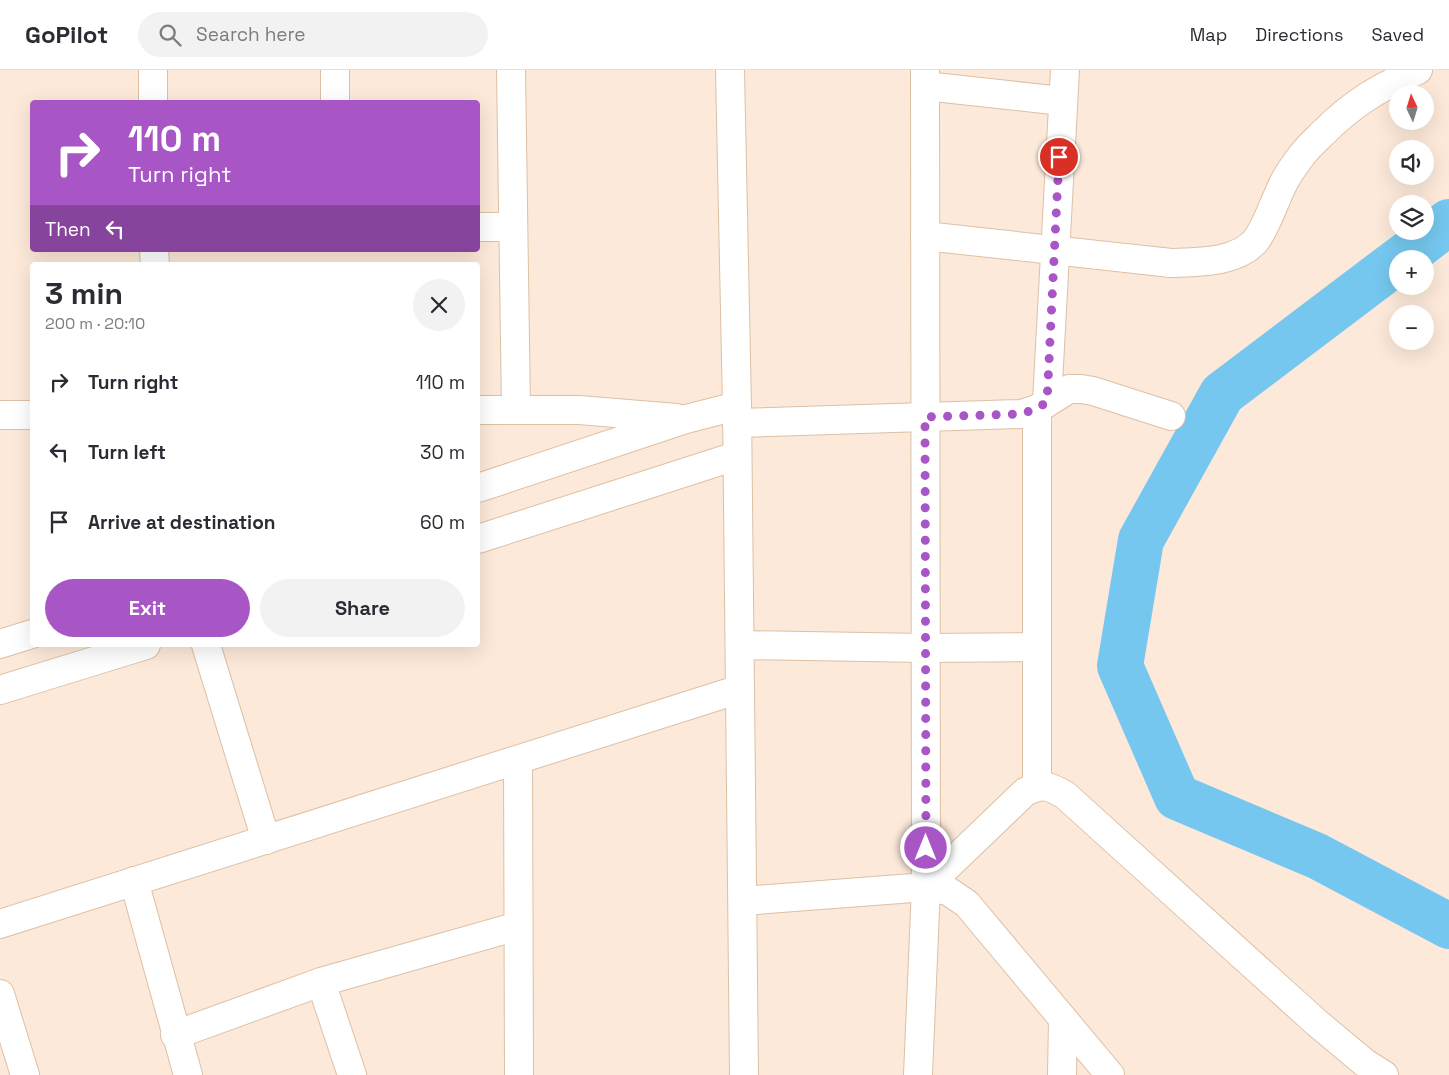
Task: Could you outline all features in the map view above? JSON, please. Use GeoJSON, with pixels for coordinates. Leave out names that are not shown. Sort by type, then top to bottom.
{"type":"FeatureCollection","features":[{"type":"Feature","properties":{"kind":"street"},"geometry":{"type":"LineString","coordinates":[[153,70],[153,100]]}},
{"type":"Feature","properties":{"kind":"street"},"geometry":{"type":"LineString","coordinates":[[335,70],[335,100]]}},
{"type":"Feature","properties":{"kind":"street"},"geometry":{"type":"LineString","coordinates":[[511,70],[516,409]]}},
{"type":"Feature","properties":{"kind":"street"},"geometry":{"type":"LineString","coordinates":[[730,70],[737,414],[744,1075]]}},
{"type":"Feature","properties":{"kind":"street"},"geometry":{"type":"LineString","coordinates":[[1037,786],[1037,647],[1042,406],[1065,70]]}},
{"type":"Feature","properties":{"kind":"street"},"geometry":{"type":"LineString","coordinates":[[925,236],[1171,263],[1220,259],[1239,252],[1256,240],[1285,180],[1303,153],[1352,105],[1378,89],[1418,70]]}},
{"type":"Feature","properties":{"kind":"street"},"geometry":{"type":"LineString","coordinates":[[918,1075],[926,887],[924,648],[925,78],[1062,101]]}},
{"type":"Feature","properties":{"kind":"street"},"geometry":{"type":"LineString","coordinates":[[480,227],[513,227]]}},
{"type":"Feature","properties":{"kind":"street"},"geometry":{"type":"LineString","coordinates":[[480,410],[579,410],[686,419],[737,414],[925,417],[1021,414],[1042,406],[1069,389],[1081,389],[1172,416]]}},
{"type":"Feature","properties":{"kind":"street"},"geometry":{"type":"LineString","coordinates":[[0,415],[30,416]]}},
{"type":"Feature","properties":{"kind":"street"},"geometry":{"type":"LineString","coordinates":[[480,487],[686,419]]}},
{"type":"Feature","properties":{"kind":"street"},"geometry":{"type":"LineString","coordinates":[[480,538],[736,456]]}},
{"type":"Feature","properties":{"kind":"street"},"geometry":{"type":"LineString","coordinates":[[0,644],[30,635]]}},
{"type":"Feature","properties":{"kind":"street"},"geometry":{"type":"LineString","coordinates":[[740,645],[924,648],[1037,647]]}},
{"type":"Feature","properties":{"kind":"street"},"geometry":{"type":"LineString","coordinates":[[0,690],[140,647]]}},
{"type":"Feature","properties":{"kind":"street"},"geometry":{"type":"LineString","coordinates":[[207,647],[266,840]]}},
{"type":"Feature","properties":{"kind":"street"},"geometry":{"type":"LineString","coordinates":[[0,924],[740,689]]}},
{"type":"Feature","properties":{"kind":"street"},"geometry":{"type":"LineString","coordinates":[[518,760],[519,1075]]}},
{"type":"Feature","properties":{"kind":"street"},"geometry":{"type":"LineString","coordinates":[[926,887],[1025,792],[1037,786],[1051,787],[1065,795],[1317,1023],[1365,1063],[1384,1075]]}},
{"type":"Feature","properties":{"kind":"street"},"geometry":{"type":"LineString","coordinates":[[134,881],[175,1035],[188,1075]]}},
{"type":"Feature","properties":{"kind":"street"},"geometry":{"type":"LineString","coordinates":[[742,902],[926,887],[948,892],[966,904],[1110,1075]]}},
{"type":"Feature","properties":{"kind":"street"},"geometry":{"type":"LineString","coordinates":[[175,1035],[321,982],[518,926]]}},
{"type":"Feature","properties":{"kind":"street"},"geometry":{"type":"LineString","coordinates":[[321,982],[352,1075]]}},
{"type":"Feature","properties":{"kind":"street"},"geometry":{"type":"LineString","coordinates":[[0,994],[25,1075]]}},
{"type":"Feature","properties":{"kind":"street"},"geometry":{"type":"LineString","coordinates":[[1062,1075],[1063,1019]]}},
{"type":"Feature","properties":{"kind":"waterway"},"geometry":{"type":"LineString","coordinates":[[1413,250],[1449,222]]}},
{"type":"Feature","properties":{"kind":"waterway"},"geometry":{"type":"LineString","coordinates":[[1389,268],[1222,394],[1141,540],[1120,666],[1177,797],[1317,856],[1449,926]]}},
{"type":"Feature","properties":{"kind":"route"},"geometry":{"type":"LineString","coordinates":[[926,848],[924,648],[925,417],[1021,414],[1036,409],[1047,402],[1059,157]]}}]}
